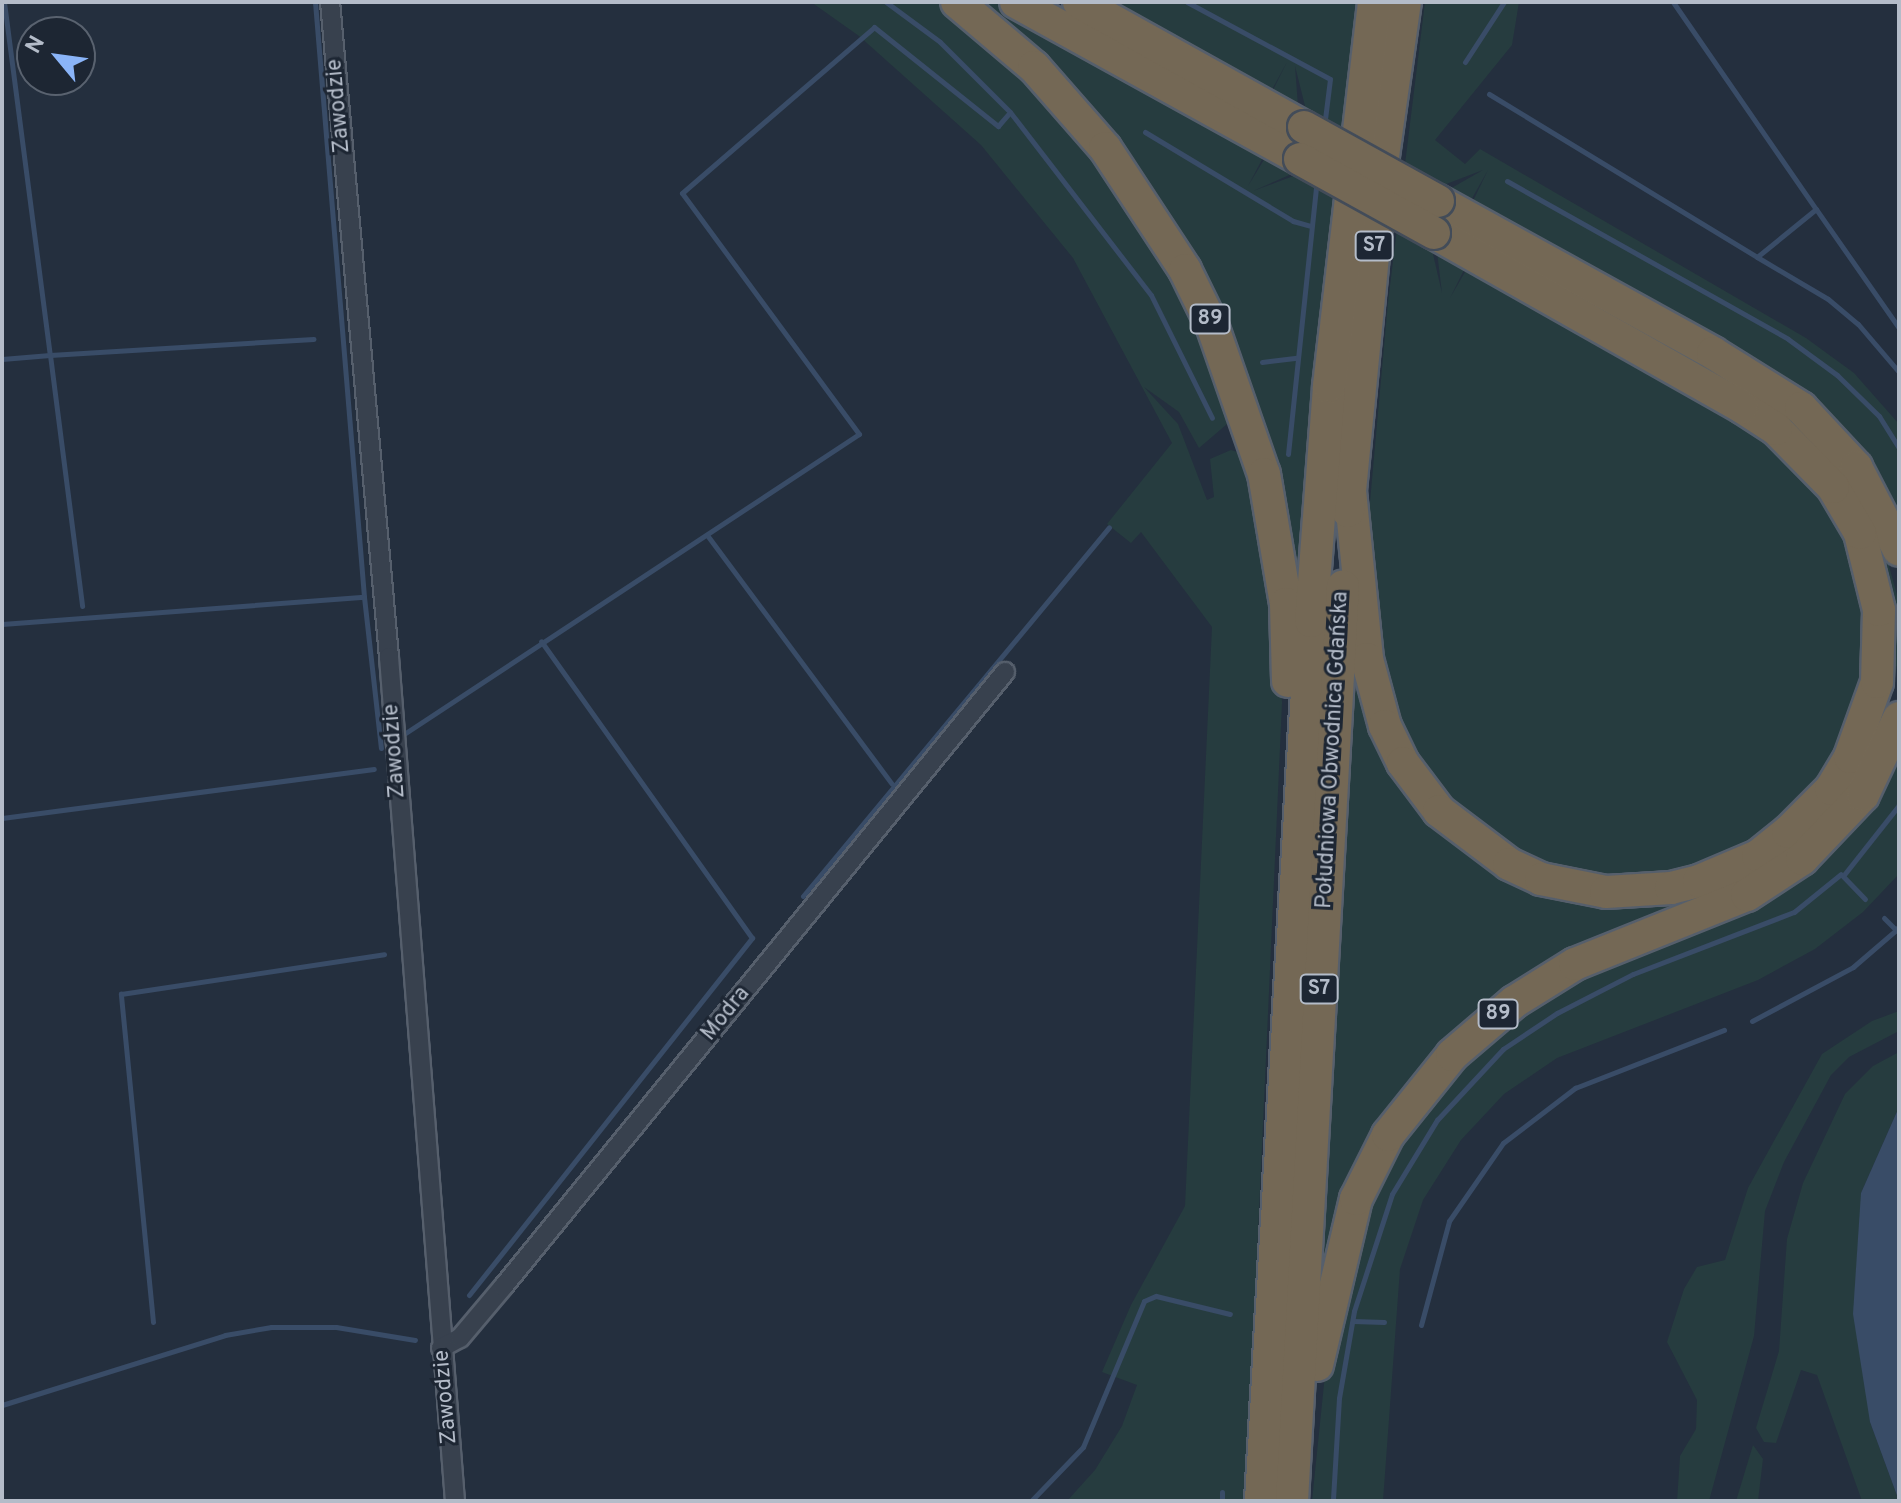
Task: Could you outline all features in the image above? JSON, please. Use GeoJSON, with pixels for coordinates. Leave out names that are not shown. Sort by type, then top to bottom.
{"type":"FeatureCollection","features":[{"type":"Feature","properties":{"kind":"highway","name":"89"},"geometry":{"type":"LineString","coordinates":[[957,2],[1034,67],[1105,148],[1185,270],[1224,352],[1252,430],[1277,536],[1287,644],[1286,793],[1296,852]]}},
{"type":"Feature","properties":{"kind":"highway"},"geometry":{"type":"LineString","coordinates":[[1016,2],[1742,407],[1811,459],[1860,533],[1872,567],[1881,648],[1865,724],[1816,806],[1758,856],[1671,888],[1584,889],[1541,879],[1509,864],[1439,811],[1403,763],[1385,726],[1367,659],[1350,491]]}},
{"type":"Feature","properties":{"kind":"highway"},"geometry":{"type":"LineString","coordinates":[[1079,2],[1724,360],[1801,408],[1856,467],[1899,550]]}},
{"type":"Feature","properties":{"kind":"highway","name":"Południowa Obwodnica Gdańska"},"geometry":{"type":"LineString","coordinates":[[1261,1501],[1296,852],[1329,386],[1374,2]]}},
{"type":"Feature","properties":{"kind":"highway","name":"Południowa Obwodnica Gdańska"},"geometry":{"type":"LineString","coordinates":[[1292,1494],[1350,491],[1383,156],[1405,2]]}},
{"type":"Feature","properties":{"kind":"highway","name":"89"},"geometry":{"type":"LineString","coordinates":[[1292,1494],[1310,1436],[1321,1339],[1356,1199],[1388,1135],[1434,1075],[1474,1033],[1541,984],[1618,945],[1747,895],[1802,859],[1863,795],[1899,718]]}},
{"type":"Feature","properties":{"kind":"street","name":"Zawodzie"},"geometry":{"type":"LineString","coordinates":[[330,2],[389,657],[455,1501]]}},
{"type":"Feature","properties":{"kind":"street","name":"Modra"},"geometry":{"type":"LineString","coordinates":[[441,1348],[460,1338],[495,1297],[1005,672]]}},
{"type":"Feature","properties":{"kind":"green space"},"geometry":{"type":"Polygon","coordinates":[[[811,2],[947,2],[1065,113],[1185,288],[1233,419],[1199,448],[1179,412],[1144,387],[1178,424],[1207,500],[1214,497],[1210,459],[1231,450],[1247,455],[1279,627],[1282,703],[1246,1501],[1067,1501],[1095,1470],[1122,1426],[1137,1385],[1102,1372],[1131,1305],[1185,1206],[1212,627],[1141,532],[1131,543],[1107,524],[1172,443],[1073,258],[981,145],[859,36],[811,2]]]}},
{"type":"Feature","properties":{"kind":"green space"},"geometry":{"type":"Polygon","coordinates":[[[972,2],[996,2],[1266,152],[1248,186],[1265,158],[1294,173],[1253,191],[1296,175],[1306,110],[1295,66],[1298,106],[1272,92],[1287,62],[1269,95],[1100,2],[1359,2],[1326,265],[1297,605],[1206,294],[972,2]]]}},
{"type":"Feature","properties":{"kind":"green space"},"geometry":{"type":"Polygon","coordinates":[[[1425,2],[1519,2],[1512,45],[1435,140],[1465,164],[1480,149],[1806,338],[1854,373],[1899,424],[1899,521],[1867,464],[1470,207],[1488,170],[1470,202],[1448,190],[1483,170],[1441,186],[1433,254],[1442,293],[1437,252],[1465,268],[1450,298],[1469,265],[1778,444],[1843,524],[1865,587],[1867,670],[1841,751],[1788,818],[1721,861],[1638,881],[1540,866],[1455,815],[1386,711],[1366,546],[1388,302],[1425,2]]]}},
{"type":"Feature","properties":{"kind":"green space"},"geometry":{"type":"Polygon","coordinates":[[[1460,226],[1739,381],[1818,439],[1850,477],[1880,533],[1897,595],[1898,661],[1883,728],[1870,760],[1829,819],[1771,868],[1567,958],[1469,1025],[1391,1114],[1349,1190],[1325,1257],[1320,1256],[1352,678],[1376,743],[1395,778],[1432,824],[1460,848],[1492,869],[1546,892],[1635,903],[1719,886],[1797,840],[1823,814],[1863,756],[1877,725],[1891,660],[1889,596],[1872,535],[1843,481],[1812,445],[1748,397],[1456,234],[1460,226]]]}},
{"type":"Feature","properties":{"kind":"green space"},"geometry":{"type":"Polygon","coordinates":[[[1899,751],[1899,874],[1863,912],[1815,949],[1758,980],[1557,1058],[1504,1094],[1461,1140],[1423,1200],[1400,1269],[1383,1501],[1312,1501],[1330,1326],[1378,1176],[1447,1076],[1526,1007],[1631,952],[1899,751]]]}},
{"type":"Feature","properties":{"kind":"green space"},"geometry":{"type":"Polygon","coordinates":[[[1899,1011],[1899,1031],[1849,1057],[1831,1075],[1784,1162],[1765,1211],[1754,1336],[1709,1501],[1677,1501],[1680,1456],[1696,1429],[1697,1400],[1667,1342],[1684,1289],[1697,1267],[1725,1260],[1748,1188],[1822,1054],[1872,1021],[1899,1011]]]}},
{"type":"Feature","properties":{"kind":"green space"},"geometry":{"type":"Polygon","coordinates":[[[1899,1052],[1899,1107],[1861,1193],[1870,1422],[1899,1501],[1862,1501],[1817,1375],[1801,1370],[1776,1443],[1764,1442],[1756,1428],[1779,1351],[1787,1239],[1803,1183],[1845,1094],[1873,1066],[1899,1052]]]}},
{"type":"Feature","properties":{"kind":"green space"},"geometry":{"type":"Polygon","coordinates":[[[1753,1445],[1763,1459],[1758,1501],[1736,1501],[1753,1445]]]}},
{"type":"Feature","properties":{"kind":"water"},"geometry":{"type":"Polygon","coordinates":[[[1899,1107],[1899,1501],[1870,1422],[1853,1314],[1861,1193],[1899,1107]]]}},
{"type":"Feature","properties":{"kind":"waterway"},"geometry":{"type":"LineString","coordinates":[[4,2],[50,355],[314,339]]}},
{"type":"Feature","properties":{"kind":"waterway"},"geometry":{"type":"LineString","coordinates":[[315,2],[364,597]]}},
{"type":"Feature","properties":{"kind":"waterway"},"geometry":{"type":"LineString","coordinates":[[886,2],[940,42],[1010,112],[1151,295],[1212,418]]}},
{"type":"Feature","properties":{"kind":"waterway"},"geometry":{"type":"LineString","coordinates":[[1187,2],[1330,79],[1324,127]]}},
{"type":"Feature","properties":{"kind":"waterway"},"geometry":{"type":"LineString","coordinates":[[1465,62],[1504,2]]}},
{"type":"Feature","properties":{"kind":"waterway"},"geometry":{"type":"LineString","coordinates":[[1673,2],[1816,209]]}},
{"type":"Feature","properties":{"kind":"waterway"},"geometry":{"type":"LineString","coordinates":[[404,734],[859,434],[682,193],[874,27],[998,126],[1010,112]]}},
{"type":"Feature","properties":{"kind":"waterway"},"geometry":{"type":"LineString","coordinates":[[1489,94],[1757,257]]}},
{"type":"Feature","properties":{"kind":"waterway"},"geometry":{"type":"LineString","coordinates":[[1145,132],[1293,221],[1310,226]]}},
{"type":"Feature","properties":{"kind":"waterway"},"geometry":{"type":"LineString","coordinates":[[1288,454],[1317,180]]}},
{"type":"Feature","properties":{"kind":"waterway"},"geometry":{"type":"LineString","coordinates":[[1507,181],[1788,339],[1837,375],[1879,416],[1899,448]]}},
{"type":"Feature","properties":{"kind":"waterway"},"geometry":{"type":"LineString","coordinates":[[1899,328],[1816,209],[1757,257],[1828,299],[1858,324],[1899,372]]}},
{"type":"Feature","properties":{"kind":"waterway"},"geometry":{"type":"LineString","coordinates":[[2,359],[50,355],[82,606]]}},
{"type":"Feature","properties":{"kind":"waterway"},"geometry":{"type":"LineString","coordinates":[[1262,362],[1297,358]]}},
{"type":"Feature","properties":{"kind":"waterway"},"geometry":{"type":"LineString","coordinates":[[803,896],[1109,528]]}},
{"type":"Feature","properties":{"kind":"waterway"},"geometry":{"type":"LineString","coordinates":[[707,535],[892,784]]}},
{"type":"Feature","properties":{"kind":"waterway"},"geometry":{"type":"LineString","coordinates":[[2,624],[364,597],[381,748]]}},
{"type":"Feature","properties":{"kind":"waterway"},"geometry":{"type":"LineString","coordinates":[[469,1295],[752,938],[541,641]]}},
{"type":"Feature","properties":{"kind":"waterway"},"geometry":{"type":"LineString","coordinates":[[2,818],[374,769]]}},
{"type":"Feature","properties":{"kind":"waterway"},"geometry":{"type":"LineString","coordinates":[[1865,899],[1843,876],[1899,805]]}},
{"type":"Feature","properties":{"kind":"waterway"},"geometry":{"type":"LineString","coordinates":[[1333,1499],[1339,1398],[1354,1311],[1392,1194],[1437,1120],[1503,1049],[1557,1013],[1633,974],[1794,912],[1841,874]]}},
{"type":"Feature","properties":{"kind":"waterway"},"geometry":{"type":"LineString","coordinates":[[1884,918],[1896,930],[1899,926]]}},
{"type":"Feature","properties":{"kind":"waterway"},"geometry":{"type":"LineString","coordinates":[[1752,1021],[1853,967],[1896,930]]}},
{"type":"Feature","properties":{"kind":"waterway"},"geometry":{"type":"LineString","coordinates":[[153,1322],[121,994],[384,954]]}},
{"type":"Feature","properties":{"kind":"waterway"},"geometry":{"type":"LineString","coordinates":[[1421,1325],[1449,1221],[1503,1143],[1575,1088],[1724,1030]]}},
{"type":"Feature","properties":{"kind":"waterway"},"geometry":{"type":"LineString","coordinates":[[1031,1501],[1083,1447],[1144,1301],[1156,1296],[1230,1314]]}},
{"type":"Feature","properties":{"kind":"waterway"},"geometry":{"type":"LineString","coordinates":[[1353,1321],[1384,1322]]}},
{"type":"Feature","properties":{"kind":"waterway"},"geometry":{"type":"LineString","coordinates":[[2,1405],[225,1335],[271,1327],[336,1327],[415,1340]]}},
{"type":"Feature","properties":{"kind":"waterway"},"geometry":{"type":"LineString","coordinates":[[1222,1492],[1222,1501]]}}]}
